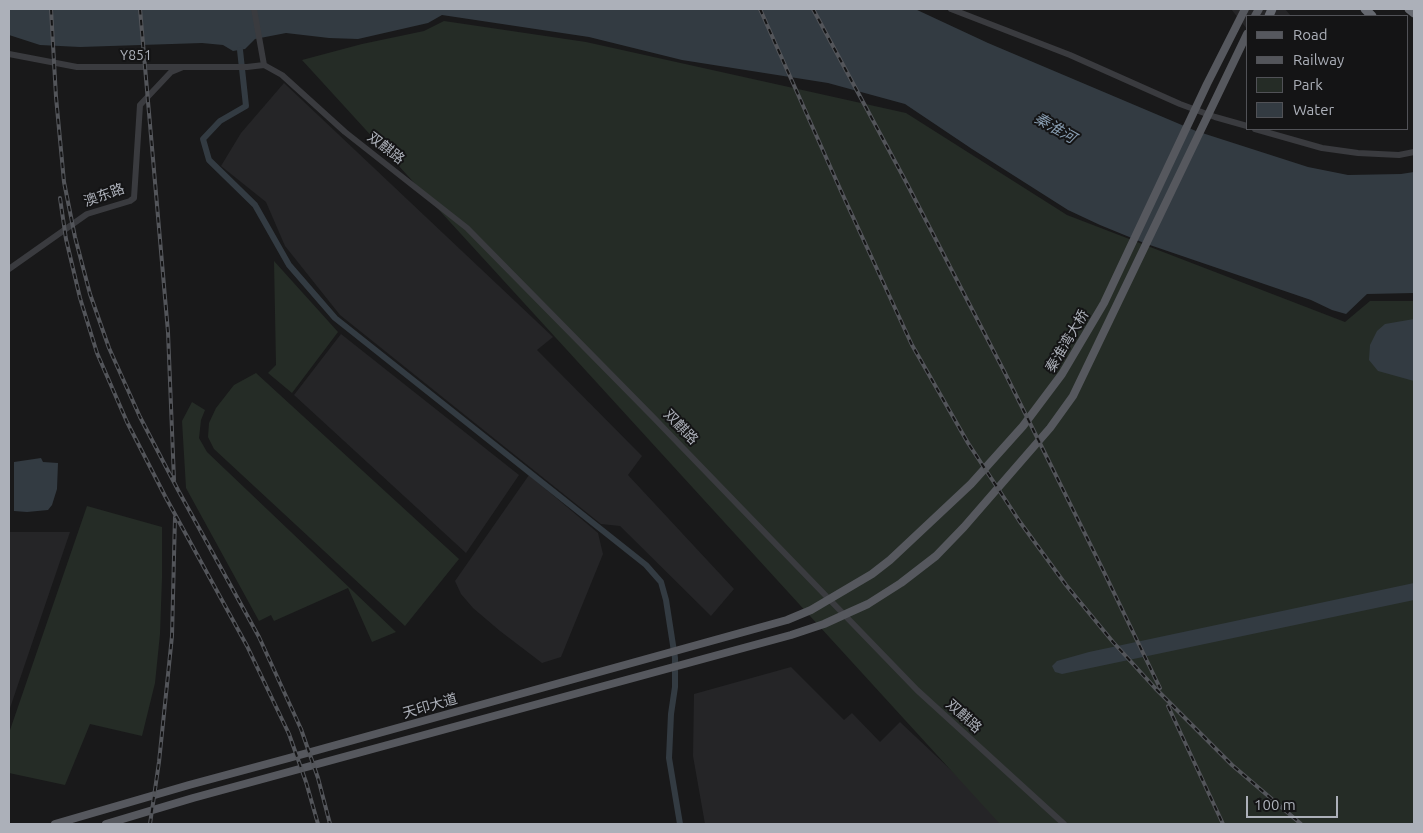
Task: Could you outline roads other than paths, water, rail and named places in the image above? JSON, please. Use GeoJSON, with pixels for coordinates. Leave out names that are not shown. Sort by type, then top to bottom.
{"type":"FeatureCollection","features":[{"type":"Feature","properties":{"kind":"highway"},"geometry":{"type":"LineString","coordinates":[[1409,9],[1414,13]]}},
{"type":"Feature","properties":{"kind":"main road","name":"秦淮湾大桥"},"geometry":{"type":"LineString","coordinates":[[811,610],[853,587],[896,554],[972,484],[1008,445],[1047,396],[1104,303],[1207,84],[1245,9]]}},
{"type":"Feature","properties":{"kind":"main road","name":"秦淮湾大桥"},"geometry":{"type":"LineString","coordinates":[[824,624],[882,596],[936,556],[1033,449],[1065,407],[1080,382],[1246,36]]}},
{"type":"Feature","properties":{"kind":"main road","name":"天印大道"},"geometry":{"type":"LineString","coordinates":[[55,824],[189,784],[290,758],[787,620],[811,610]]}},
{"type":"Feature","properties":{"kind":"main road","name":"天印大道"},"geometry":{"type":"LineString","coordinates":[[106,824],[193,798],[664,670],[824,624]]}},
{"type":"Feature","properties":{"kind":"street"},"geometry":{"type":"LineString","coordinates":[[254,9],[264,65]]}},
{"type":"Feature","properties":{"kind":"street"},"geometry":{"type":"LineString","coordinates":[[951,9],[1070,55],[1180,104],[1246,126]]}},
{"type":"Feature","properties":{"kind":"street","name":"Y851"},"geometry":{"type":"LineString","coordinates":[[9,54],[77,67],[246,67],[264,65]]}},
{"type":"Feature","properties":{"kind":"street","name":"双麒路"},"geometry":{"type":"LineString","coordinates":[[264,65],[282,75],[345,132],[467,228],[917,690],[1064,824]]}},
{"type":"Feature","properties":{"kind":"street","name":"澳东路"},"geometry":{"type":"LineString","coordinates":[[9,269],[87,214],[130,201],[134,198],[140,105],[171,72],[182,67]]}},
{"type":"Feature","properties":{"kind":"street"},"geometry":{"type":"LineString","coordinates":[[1259,130],[1322,148],[1358,154],[1399,155],[1414,152]]}},
{"type":"Feature","properties":{"kind":"water","name":"秦淮河"},"geometry":{"type":"Polygon","coordinates":[[[9,9],[915,9],[988,43],[1196,131],[1308,167],[1348,175],[1414,172],[1414,293],[1367,294],[1346,314],[1311,300],[1144,243],[1068,210],[905,104],[828,83],[682,60],[589,37],[442,15],[428,23],[358,39],[286,33],[255,39],[245,49],[233,51],[223,45],[202,43],[80,47],[40,45],[9,35],[9,9]]]}},
{"type":"Feature","properties":{"kind":"water"},"geometry":{"type":"Polygon","coordinates":[[[1414,319],[1414,381],[1378,371],[1369,360],[1370,345],[1377,331],[1385,324],[1414,319]]]}},
{"type":"Feature","properties":{"kind":"water"},"geometry":{"type":"Polygon","coordinates":[[[41,458],[43,462],[58,463],[57,489],[52,505],[48,510],[14,511],[14,462],[41,458]]]}},
{"type":"Feature","properties":{"kind":"water"},"geometry":{"type":"Polygon","coordinates":[[[1414,583],[1414,600],[1062,674],[1055,672],[1052,666],[1057,661],[1089,652],[1414,583]]]}},
{"type":"Feature","properties":{"kind":"waterway"},"geometry":{"type":"LineString","coordinates":[[240,50],[246,106],[220,121],[203,139],[209,160],[255,205],[289,265],[335,318],[646,565],[661,582],[666,600],[675,658],[675,687],[671,714],[669,758],[680,824]]}},
{"type":"Feature","properties":{"kind":"railway"},"geometry":{"type":"LineString","coordinates":[[51,9],[56,97],[64,182],[75,237],[90,294],[109,348],[140,417],[259,637],[301,729],[318,778],[330,824]]}},
{"type":"Feature","properties":{"kind":"railway"},"geometry":{"type":"LineString","coordinates":[[140,9],[168,332],[174,480]]}},
{"type":"Feature","properties":{"kind":"railway"},"geometry":{"type":"LineString","coordinates":[[760,9],[912,345],[968,443],[1020,522],[1066,585],[1113,642],[1155,688],[1232,765],[1301,824]]}},
{"type":"Feature","properties":{"kind":"railway"},"geometry":{"type":"LineString","coordinates":[[813,9],[905,180],[1005,373],[1160,688]]}},
{"type":"Feature","properties":{"kind":"railway"},"geometry":{"type":"LineString","coordinates":[[60,198],[66,239],[80,298],[97,353],[127,422],[247,646],[289,734],[318,824]]}},
{"type":"Feature","properties":{"kind":"railway"},"geometry":{"type":"LineString","coordinates":[[150,824],[159,762],[172,636],[175,517]]}},
{"type":"Feature","properties":{"kind":"railway"},"geometry":{"type":"LineString","coordinates":[[1168,706],[1223,824]]}}]}
